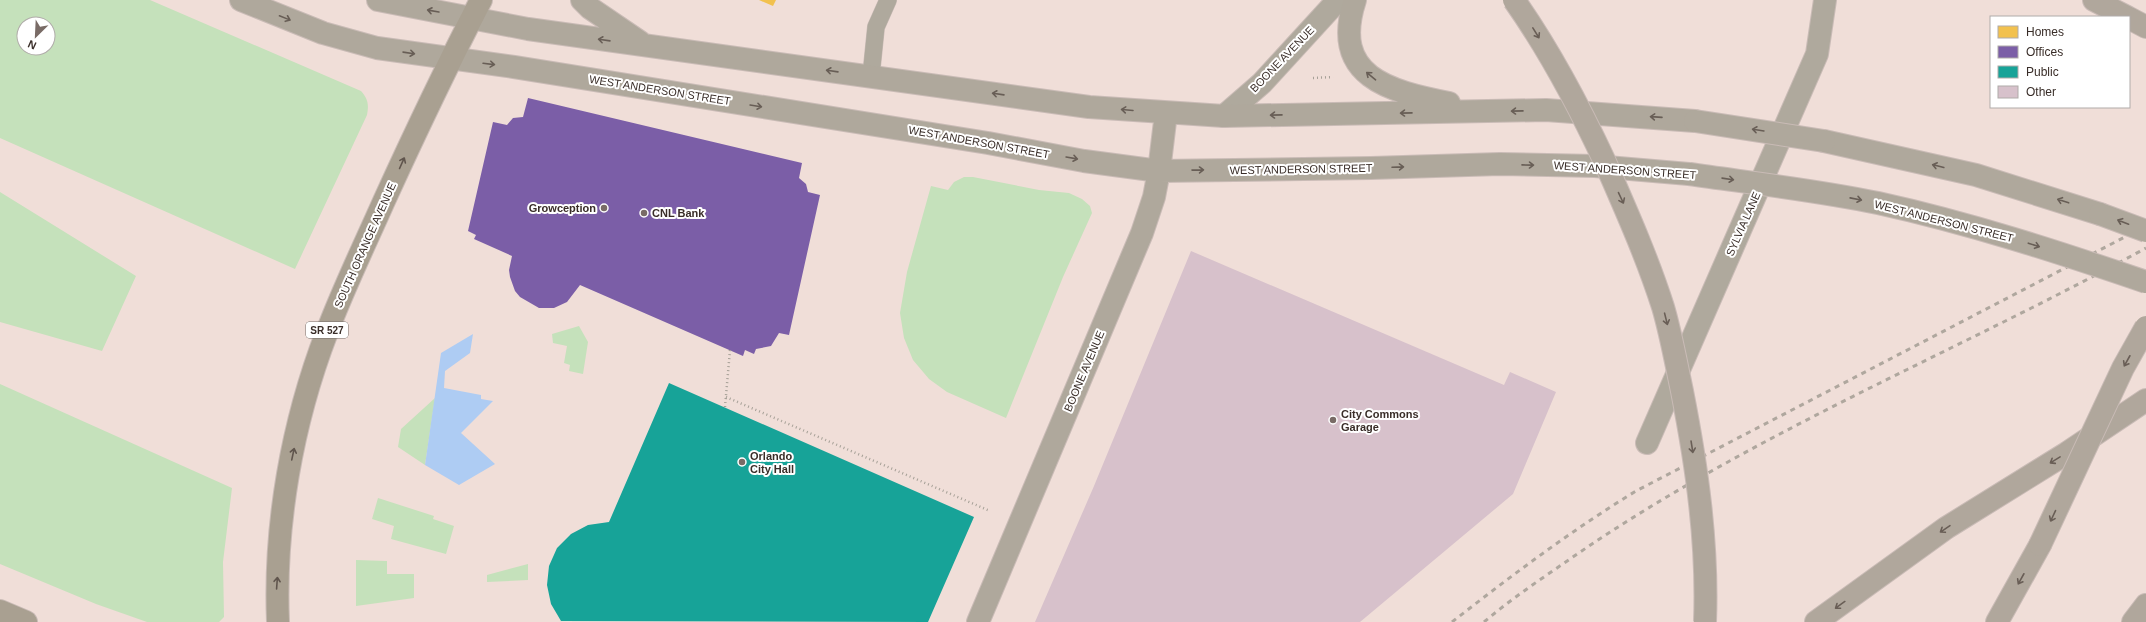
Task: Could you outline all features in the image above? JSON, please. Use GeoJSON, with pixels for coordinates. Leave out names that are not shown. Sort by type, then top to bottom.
{"type":"FeatureCollection","features":[{"type":"Feature","properties":{"kind":"highway"},"geometry":{"type":"LineString","coordinates":[[1514,0],[1559,70],[1588,126],[1632,222],[1663,308],[1689,428],[1701,501],[1706,589],[1705,622]]}},
{"type":"Feature","properties":{"kind":"highway"},"geometry":{"type":"LineString","coordinates":[[2094,0],[2124,16]]}},
{"type":"Feature","properties":{"kind":"highway"},"geometry":{"type":"LineString","coordinates":[[2130,19],[2146,27]]}},
{"type":"Feature","properties":{"kind":"highway"},"geometry":{"type":"LineString","coordinates":[[1997,622],[2040,545],[2123,368],[2146,327]]}},
{"type":"Feature","properties":{"kind":"highway"},"geometry":{"type":"LineString","coordinates":[[1816,622],[1946,528],[2067,453],[2146,400]]}},
{"type":"Feature","properties":{"kind":"highway"},"geometry":{"type":"LineString","coordinates":[[2133,622],[2146,605]]}},
{"type":"Feature","properties":{"kind":"main road","name":"WEST ANDERSON STREET"},"geometry":{"type":"LineString","coordinates":[[241,0],[323,33],[377,48],[529,70],[988,143],[1084,161],[1159,171],[1371,168],[1500,164],[1595,166],[1689,174],[1798,189],[1879,204],[1942,219],[2027,243],[2146,282]]}},
{"type":"Feature","properties":{"kind":"main road"},"geometry":{"type":"LineString","coordinates":[[378,0],[476,9],[644,45],[1089,107],[1224,116],[1546,110],[1695,120],[1824,141],[1976,175],[2063,201],[2146,231]]}},
{"type":"Feature","properties":{"kind":"main road"},"geometry":{"type":"LineString","coordinates":[[582,0],[590,8],[644,45]]}},
{"type":"Feature","properties":{"kind":"main road"},"geometry":{"type":"LineString","coordinates":[[1355,0],[1348,38],[1356,61],[1366,71],[1383,85],[1407,94],[1487,112]]}},
{"type":"Feature","properties":{"kind":"main road","name":"SOUTH ORANGE AVENUE"},"geometry":{"type":"LineString","coordinates":[[278,622],[277,591],[284,496],[309,385],[327,332],[345,287],[451,59],[476,9]]}},
{"type":"Feature","properties":{"kind":"main road","name":"BOONE AVENUE"},"geometry":{"type":"LineString","coordinates":[[978,622],[1142,233],[1154,197],[1159,171],[1166,113]]}},
{"type":"Feature","properties":{"kind":"main road"},"geometry":{"type":"LineString","coordinates":[[0,611],[26,622]]}},
{"type":"Feature","properties":{"kind":"street","name":"BOONE AVENUE"},"geometry":{"type":"LineString","coordinates":[[1224,116],[1262,83],[1338,0]]}},
{"type":"Feature","properties":{"kind":"street","name":"SYLVIA LANE"},"geometry":{"type":"LineString","coordinates":[[1647,444],[1817,54],[1825,0]]}},
{"type":"Feature","properties":{"kind":"lane"},"geometry":{"type":"LineString","coordinates":[[871,76],[876,27],[888,0]]}},
{"type":"Feature","properties":{"kind":"path"},"geometry":{"type":"LineString","coordinates":[[1313,78],[1334,77]]}},
{"type":"Feature","properties":{"kind":"path"},"geometry":{"type":"LineString","coordinates":[[725,408],[730,350]]}},
{"type":"Feature","properties":{"kind":"path"},"geometry":{"type":"LineString","coordinates":[[726,397],[990,511]]}},
{"type":"Feature","properties":{"kind":"green space"},"geometry":{"type":"Polygon","coordinates":[[[0,0],[150,0],[361,91],[367,99],[367,115],[295,269],[0,138],[0,0]]]}},
{"type":"Feature","properties":{"kind":"green space"},"geometry":{"type":"Polygon","coordinates":[[[964,177],[973,177],[1039,190],[1069,193],[1082,199],[1090,206],[1092,213],[1063,277],[1006,418],[947,392],[929,379],[913,360],[904,338],[900,313],[907,272],[931,186],[948,190],[954,182],[964,177]]]}},
{"type":"Feature","properties":{"kind":"green space"},"geometry":{"type":"Polygon","coordinates":[[[0,192],[136,276],[102,351],[0,322],[0,192]]]}},
{"type":"Feature","properties":{"kind":"green space"},"geometry":{"type":"Polygon","coordinates":[[[579,326],[588,342],[583,374],[569,371],[570,365],[564,363],[567,346],[553,343],[552,334],[579,326]]]}},
{"type":"Feature","properties":{"kind":"green space"},"geometry":{"type":"Polygon","coordinates":[[[0,384],[232,488],[223,562],[224,617],[219,622],[147,622],[96,604],[0,564],[0,384]]]}},
{"type":"Feature","properties":{"kind":"green space"},"geometry":{"type":"Polygon","coordinates":[[[435,398],[425,465],[398,447],[401,429],[435,398]]]}},
{"type":"Feature","properties":{"kind":"green space"},"geometry":{"type":"Polygon","coordinates":[[[378,498],[434,516],[433,519],[454,526],[446,554],[391,539],[394,526],[372,519],[378,498]]]}},
{"type":"Feature","properties":{"kind":"green space"},"geometry":{"type":"Polygon","coordinates":[[[356,560],[387,561],[387,574],[414,574],[414,598],[356,606],[356,560]]]}},
{"type":"Feature","properties":{"kind":"green space"},"geometry":{"type":"Polygon","coordinates":[[[528,564],[528,580],[487,582],[487,575],[528,564]]]}},
{"type":"Feature","properties":{"kind":"water"},"geometry":{"type":"Polygon","coordinates":[[[473,334],[470,353],[445,371],[444,388],[481,395],[481,399],[493,401],[461,433],[495,464],[459,485],[425,465],[441,353],[473,334]]]}},
{"type":"Feature","properties":{"kind":"building: Homes"},"geometry":{"type":"Polygon","coordinates":[[[759,0],[776,0],[773,6],[759,0]]]}},
{"type":"Feature","properties":{"kind":"building: Offices","name":"CNL Bank"},"geometry":{"type":"Polygon","coordinates":[[[528,98],[802,163],[799,178],[806,184],[808,192],[820,195],[789,335],[779,333],[771,346],[756,349],[754,354],[745,350],[743,356],[580,285],[567,302],[554,308],[539,308],[520,297],[515,291],[510,277],[509,270],[512,256],[474,239],[476,235],[468,231],[493,122],[507,125],[513,118],[523,117],[528,98]]]}},
{"type":"Feature","properties":{"kind":"building: Public","name":"Orlando City Hall"},"geometry":{"type":"Polygon","coordinates":[[[669,383],[974,517],[928,622],[561,621],[551,604],[547,585],[549,566],[557,548],[571,534],[588,525],[609,522],[669,383]]]}},
{"type":"Feature","properties":{"kind":"building: Other","name":"City Commons Garage"},"geometry":{"type":"Polygon","coordinates":[[[1191,251],[1504,385],[1510,372],[1556,392],[1513,494],[1360,622],[1035,622],[1094,486],[1191,251]]]}},
{"type":"Feature","properties":{"kind":"railway"},"geometry":{"type":"LineString","coordinates":[[1452,622],[1542,554],[1589,521],[1636,491],[2146,226]]}},
{"type":"Feature","properties":{"kind":"railway"},"geometry":{"type":"LineString","coordinates":[[1484,622],[1515,597],[1570,559],[1639,514],[1709,472],[1781,433],[2001,323],[2146,248]]}},
{"type":"Feature","properties":{"kind":"place","name":"Growception"},"geometry":{"type":"Point","coordinates":[604,208]}},
{"type":"Feature","properties":{"kind":"place","name":"CNL Bank"},"geometry":{"type":"Point","coordinates":[644,213]}},
{"type":"Feature","properties":{"kind":"place","name":"City Commons Garage"},"geometry":{"type":"Point","coordinates":[1333,420]}},
{"type":"Feature","properties":{"kind":"place","name":"Orlando City Hall"},"geometry":{"type":"Point","coordinates":[742,462]}}]}
